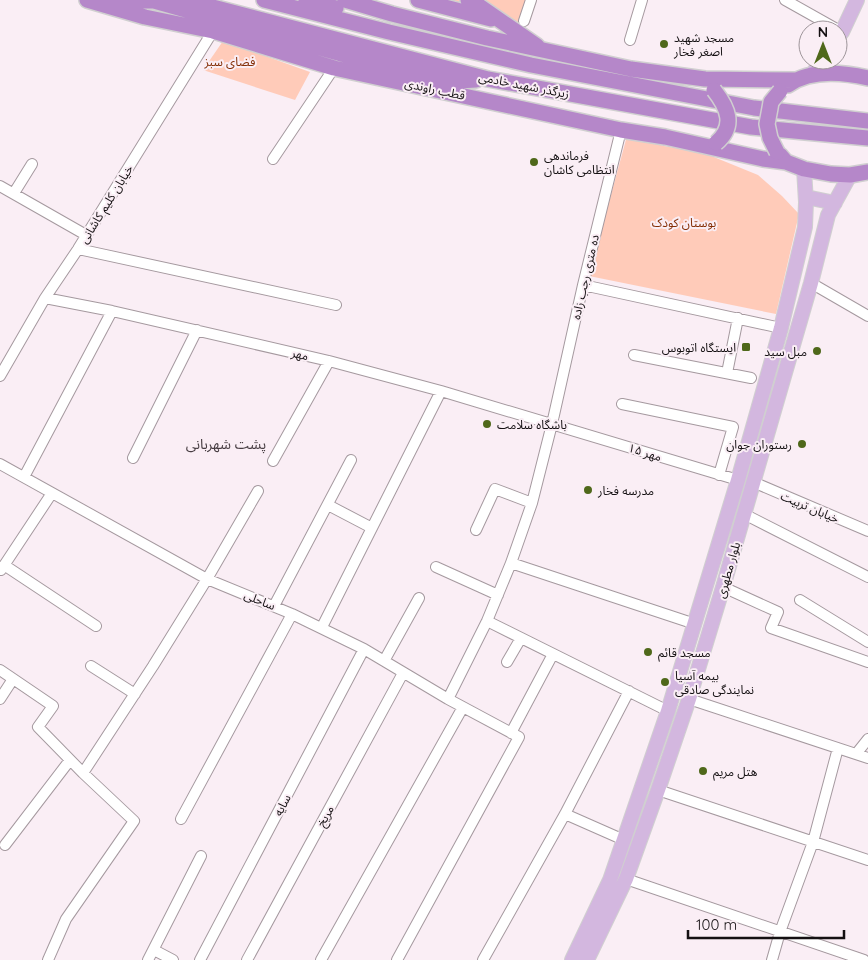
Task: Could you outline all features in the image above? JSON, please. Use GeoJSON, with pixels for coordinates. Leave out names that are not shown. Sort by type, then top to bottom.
{"type":"FeatureCollection","features":[{"type":"Feature","properties":{"kind":"highway"},"geometry":{"type":"LineString","coordinates":[[88,0],[154,1],[440,82],[488,80]]}},
{"type":"Feature","properties":{"kind":"highway","name":"قطب راوندی"},"geometry":{"type":"LineString","coordinates":[[88,0],[146,17],[213,31],[334,68],[621,130],[712,144],[764,159],[782,157],[804,170],[850,175],[868,172]]}},
{"type":"Feature","properties":{"kind":"highway","name":"زیرگذر شهید خادمی"},"geometry":{"type":"LineString","coordinates":[[186,0],[488,80],[751,127],[868,138]]}},
{"type":"Feature","properties":{"kind":"highway","name":"زیرگذر شهید خادمی"},"geometry":{"type":"LineString","coordinates":[[264,0],[389,32],[532,65],[754,108],[868,121]]}},
{"type":"Feature","properties":{"kind":"highway"},"geometry":{"type":"LineString","coordinates":[[306,0],[435,35],[475,52]]}},
{"type":"Feature","properties":{"kind":"highway"},"geometry":{"type":"LineString","coordinates":[[345,0],[487,38],[709,84],[795,80],[812,75],[830,73],[852,74],[868,78]]}},
{"type":"Feature","properties":{"kind":"highway"},"geometry":{"type":"LineString","coordinates":[[418,0],[502,22]]}},
{"type":"Feature","properties":{"kind":"highway"},"geometry":{"type":"LineString","coordinates":[[468,0],[542,50]]}},
{"type":"Feature","properties":{"kind":"highway"},"geometry":{"type":"LineString","coordinates":[[782,157],[770,138],[767,124],[771,102],[780,91],[795,80]]}},
{"type":"Feature","properties":{"kind":"highway"},"geometry":{"type":"LineString","coordinates":[[709,84],[721,100],[728,114],[723,137],[712,144]]}},
{"type":"Feature","properties":{"kind":"main road"},"geometry":{"type":"LineString","coordinates":[[847,20],[857,0]]}},
{"type":"Feature","properties":{"kind":"main road"},"geometry":{"type":"LineString","coordinates":[[812,75],[815,70]]}},
{"type":"Feature","properties":{"kind":"main road","name":"بلوار مطهری"},"geometry":{"type":"LineString","coordinates":[[572,960],[610,880],[624,840],[668,711],[738,480],[781,328],[805,227],[806,197],[804,170]]}},
{"type":"Feature","properties":{"kind":"main road","name":"بلوار مطهری"},"geometry":{"type":"LineString","coordinates":[[587,960],[626,878],[689,699],[744,514],[828,215],[850,175]]}},
{"type":"Feature","properties":{"kind":"main road"},"geometry":{"type":"LineString","coordinates":[[806,197],[835,203]]}},
{"type":"Feature","properties":{"kind":"street"},"geometry":{"type":"LineString","coordinates":[[524,21],[531,0]]}},
{"type":"Feature","properties":{"kind":"street"},"geometry":{"type":"LineString","coordinates":[[630,40],[642,0]]}},
{"type":"Feature","properties":{"kind":"street"},"geometry":{"type":"LineString","coordinates":[[786,0],[817,20]]}},
{"type":"Feature","properties":{"kind":"street","name":"خیابان کلیم کاشانی"},"geometry":{"type":"LineString","coordinates":[[0,376],[45,298],[78,249],[213,31]]}},
{"type":"Feature","properties":{"kind":"street"},"geometry":{"type":"LineString","coordinates":[[273,159],[334,68]]}},
{"type":"Feature","properties":{"kind":"street","name":"ده متری رجب زاده"},"geometry":{"type":"LineString","coordinates":[[448,699],[487,621],[512,563],[532,503],[621,130]]}},
{"type":"Feature","properties":{"kind":"street"},"geometry":{"type":"LineString","coordinates":[[14,193],[32,164]]}},
{"type":"Feature","properties":{"kind":"street"},"geometry":{"type":"LineString","coordinates":[[0,186],[86,235]]}},
{"type":"Feature","properties":{"kind":"street"},"geometry":{"type":"LineString","coordinates":[[78,249],[336,305]]}},
{"type":"Feature","properties":{"kind":"street"},"geometry":{"type":"LineString","coordinates":[[810,283],[868,316]]}},
{"type":"Feature","properties":{"kind":"street"},"geometry":{"type":"LineString","coordinates":[[583,285],[781,328]]}},
{"type":"Feature","properties":{"kind":"street","name":"مهر"},"geometry":{"type":"LineString","coordinates":[[45,298],[112,310],[329,361],[441,391],[552,424]]}},
{"type":"Feature","properties":{"kind":"street"},"geometry":{"type":"LineString","coordinates":[[24,477],[112,310]]}},
{"type":"Feature","properties":{"kind":"street"},"geometry":{"type":"LineString","coordinates":[[727,372],[738,318]]}},
{"type":"Feature","properties":{"kind":"street"},"geometry":{"type":"LineString","coordinates":[[132,458],[197,330]]}},
{"type":"Feature","properties":{"kind":"street"},"geometry":{"type":"LineString","coordinates":[[634,355],[751,378]]}},
{"type":"Feature","properties":{"kind":"street"},"geometry":{"type":"LineString","coordinates":[[273,461],[329,361]]}},
{"type":"Feature","properties":{"kind":"street"},"geometry":{"type":"LineString","coordinates":[[322,627],[441,391]]}},
{"type":"Feature","properties":{"kind":"street"},"geometry":{"type":"LineString","coordinates":[[622,404],[732,428],[720,475]]}},
{"type":"Feature","properties":{"kind":"street","name":"مهر ۱۵"},"geometry":{"type":"LineString","coordinates":[[552,424],[738,480]]}},
{"type":"Feature","properties":{"kind":"street"},"geometry":{"type":"LineString","coordinates":[[274,606],[351,460]]}},
{"type":"Feature","properties":{"kind":"street","name":"ساحلی"},"geometry":{"type":"LineString","coordinates":[[1,467],[24,477],[207,578],[322,627],[515,735]]}},
{"type":"Feature","properties":{"kind":"street","name":"خیابان تربیت"},"geometry":{"type":"LineString","coordinates":[[753,482],[868,531]]}},
{"type":"Feature","properties":{"kind":"street"},"geometry":{"type":"LineString","coordinates":[[476,530],[496,489],[532,503]]}},
{"type":"Feature","properties":{"kind":"street"},"geometry":{"type":"LineString","coordinates":[[83,773],[153,666],[258,491]]}},
{"type":"Feature","properties":{"kind":"street"},"geometry":{"type":"LineString","coordinates":[[52,493],[2,568],[96,626]]}},
{"type":"Feature","properties":{"kind":"street"},"geometry":{"type":"LineString","coordinates":[[328,505],[372,528]]}},
{"type":"Feature","properties":{"kind":"street"},"geometry":{"type":"LineString","coordinates":[[744,514],[868,577]]}},
{"type":"Feature","properties":{"kind":"street"},"geometry":{"type":"LineString","coordinates":[[512,563],[695,624]]}},
{"type":"Feature","properties":{"kind":"street"},"geometry":{"type":"LineString","coordinates":[[436,567],[498,595]]}},
{"type":"Feature","properties":{"kind":"street"},"geometry":{"type":"LineString","coordinates":[[723,587],[778,612],[771,628],[868,662]]}},
{"type":"Feature","properties":{"kind":"street"},"geometry":{"type":"LineString","coordinates":[[384,661],[419,598]]}},
{"type":"Feature","properties":{"kind":"street"},"geometry":{"type":"LineString","coordinates":[[800,600],[868,642]]}},
{"type":"Feature","properties":{"kind":"street"},"geometry":{"type":"LineString","coordinates":[[181,819],[292,614]]}},
{"type":"Feature","properties":{"kind":"street"},"geometry":{"type":"LineString","coordinates":[[487,621],[668,711]]}},
{"type":"Feature","properties":{"kind":"street"},"geometry":{"type":"LineString","coordinates":[[508,662],[521,638]]}},
{"type":"Feature","properties":{"kind":"street","name":"سایه"},"geometry":{"type":"LineString","coordinates":[[200,960],[364,649]]}},
{"type":"Feature","properties":{"kind":"street"},"geometry":{"type":"LineString","coordinates":[[397,960],[515,735],[553,654]]}},
{"type":"Feature","properties":{"kind":"street"},"geometry":{"type":"LineString","coordinates":[[92,666],[134,694]]}},
{"type":"Feature","properties":{"kind":"street"},"geometry":{"type":"LineString","coordinates":[[0,670],[53,706],[38,727],[134,821],[66,919],[48,960]]}},
{"type":"Feature","properties":{"kind":"street","name":"مریخ"},"geometry":{"type":"LineString","coordinates":[[247,960],[403,673]]}},
{"type":"Feature","properties":{"kind":"street"},"geometry":{"type":"LineString","coordinates":[[0,699],[13,679]]}},
{"type":"Feature","properties":{"kind":"street"},"geometry":{"type":"LineString","coordinates":[[484,960],[565,814],[629,691]]}},
{"type":"Feature","properties":{"kind":"street"},"geometry":{"type":"LineString","coordinates":[[689,699],[868,758]]}},
{"type":"Feature","properties":{"kind":"street"},"geometry":{"type":"LineString","coordinates":[[321,960],[462,707]]}},
{"type":"Feature","properties":{"kind":"street"},"geometry":{"type":"LineString","coordinates":[[856,754],[868,739]]}},
{"type":"Feature","properties":{"kind":"street"},"geometry":{"type":"LineString","coordinates":[[772,960],[780,932],[813,842],[838,748]]}},
{"type":"Feature","properties":{"kind":"street"},"geometry":{"type":"LineString","coordinates":[[5,845],[70,760]]}},
{"type":"Feature","properties":{"kind":"street"},"geometry":{"type":"LineString","coordinates":[[658,790],[868,860]]}},
{"type":"Feature","properties":{"kind":"street"},"geometry":{"type":"LineString","coordinates":[[565,814],[624,840]]}},
{"type":"Feature","properties":{"kind":"street"},"geometry":{"type":"LineString","coordinates":[[148,960],[201,856]]}},
{"type":"Feature","properties":{"kind":"street"},"geometry":{"type":"LineString","coordinates":[[626,878],[864,960]]}},
{"type":"Feature","properties":{"kind":"street"},"geometry":{"type":"LineString","coordinates":[[154,950],[173,960]]}},
{"type":"Feature","properties":{"kind":"green space"},"geometry":{"type":"Polygon","coordinates":[[[424,0],[531,0],[522,25],[424,0]]]}},
{"type":"Feature","properties":{"kind":"green space","name":"فضای سبز"},"geometry":{"type":"Polygon","coordinates":[[[223,41],[310,72],[295,100],[203,70],[223,41]]]}},
{"type":"Feature","properties":{"kind":"green space","name":"بوستان کودک"},"geometry":{"type":"Polygon","coordinates":[[[627,136],[664,146],[704,153],[758,175],[799,214],[776,314],[589,276],[627,136]]]}},
{"type":"Feature","properties":{"kind":"place","name":"مسجد شهید اصغر فخار"},"geometry":{"type":"Point","coordinates":[664,44]}},
{"type":"Feature","properties":{"kind":"place","name":"فرماندهی انتظامی کاشان"},"geometry":{"type":"Point","coordinates":[534,162]}},
{"type":"Feature","properties":{"kind":"place","name":"ایستگاه اتوبوس"},"geometry":{"type":"Point","coordinates":[746,347]}},
{"type":"Feature","properties":{"kind":"place","name":"مبل سید"},"geometry":{"type":"Point","coordinates":[817,351]}},
{"type":"Feature","properties":{"kind":"place","name":"باشگاه سلامت"},"geometry":{"type":"Point","coordinates":[487,424]}},
{"type":"Feature","properties":{"kind":"place","name":"رستوران جوان"},"geometry":{"type":"Point","coordinates":[802,444]}},
{"type":"Feature","properties":{"kind":"place","name":"مدرسه فخار"},"geometry":{"type":"Point","coordinates":[588,490]}},
{"type":"Feature","properties":{"kind":"place","name":"مسجد قائم"},"geometry":{"type":"Point","coordinates":[648,652]}},
{"type":"Feature","properties":{"kind":"place","name":"بیمه آسیا نمایندگی صادقی"},"geometry":{"type":"Point","coordinates":[665,682]}},
{"type":"Feature","properties":{"kind":"place","name":"هتل مریم"},"geometry":{"type":"Point","coordinates":[703,771]}},
{"type":"Feature","properties":{"kind":"district","name":"پشت شهربانی"},"geometry":{"type":"Point","coordinates":[226,444]}}]}
